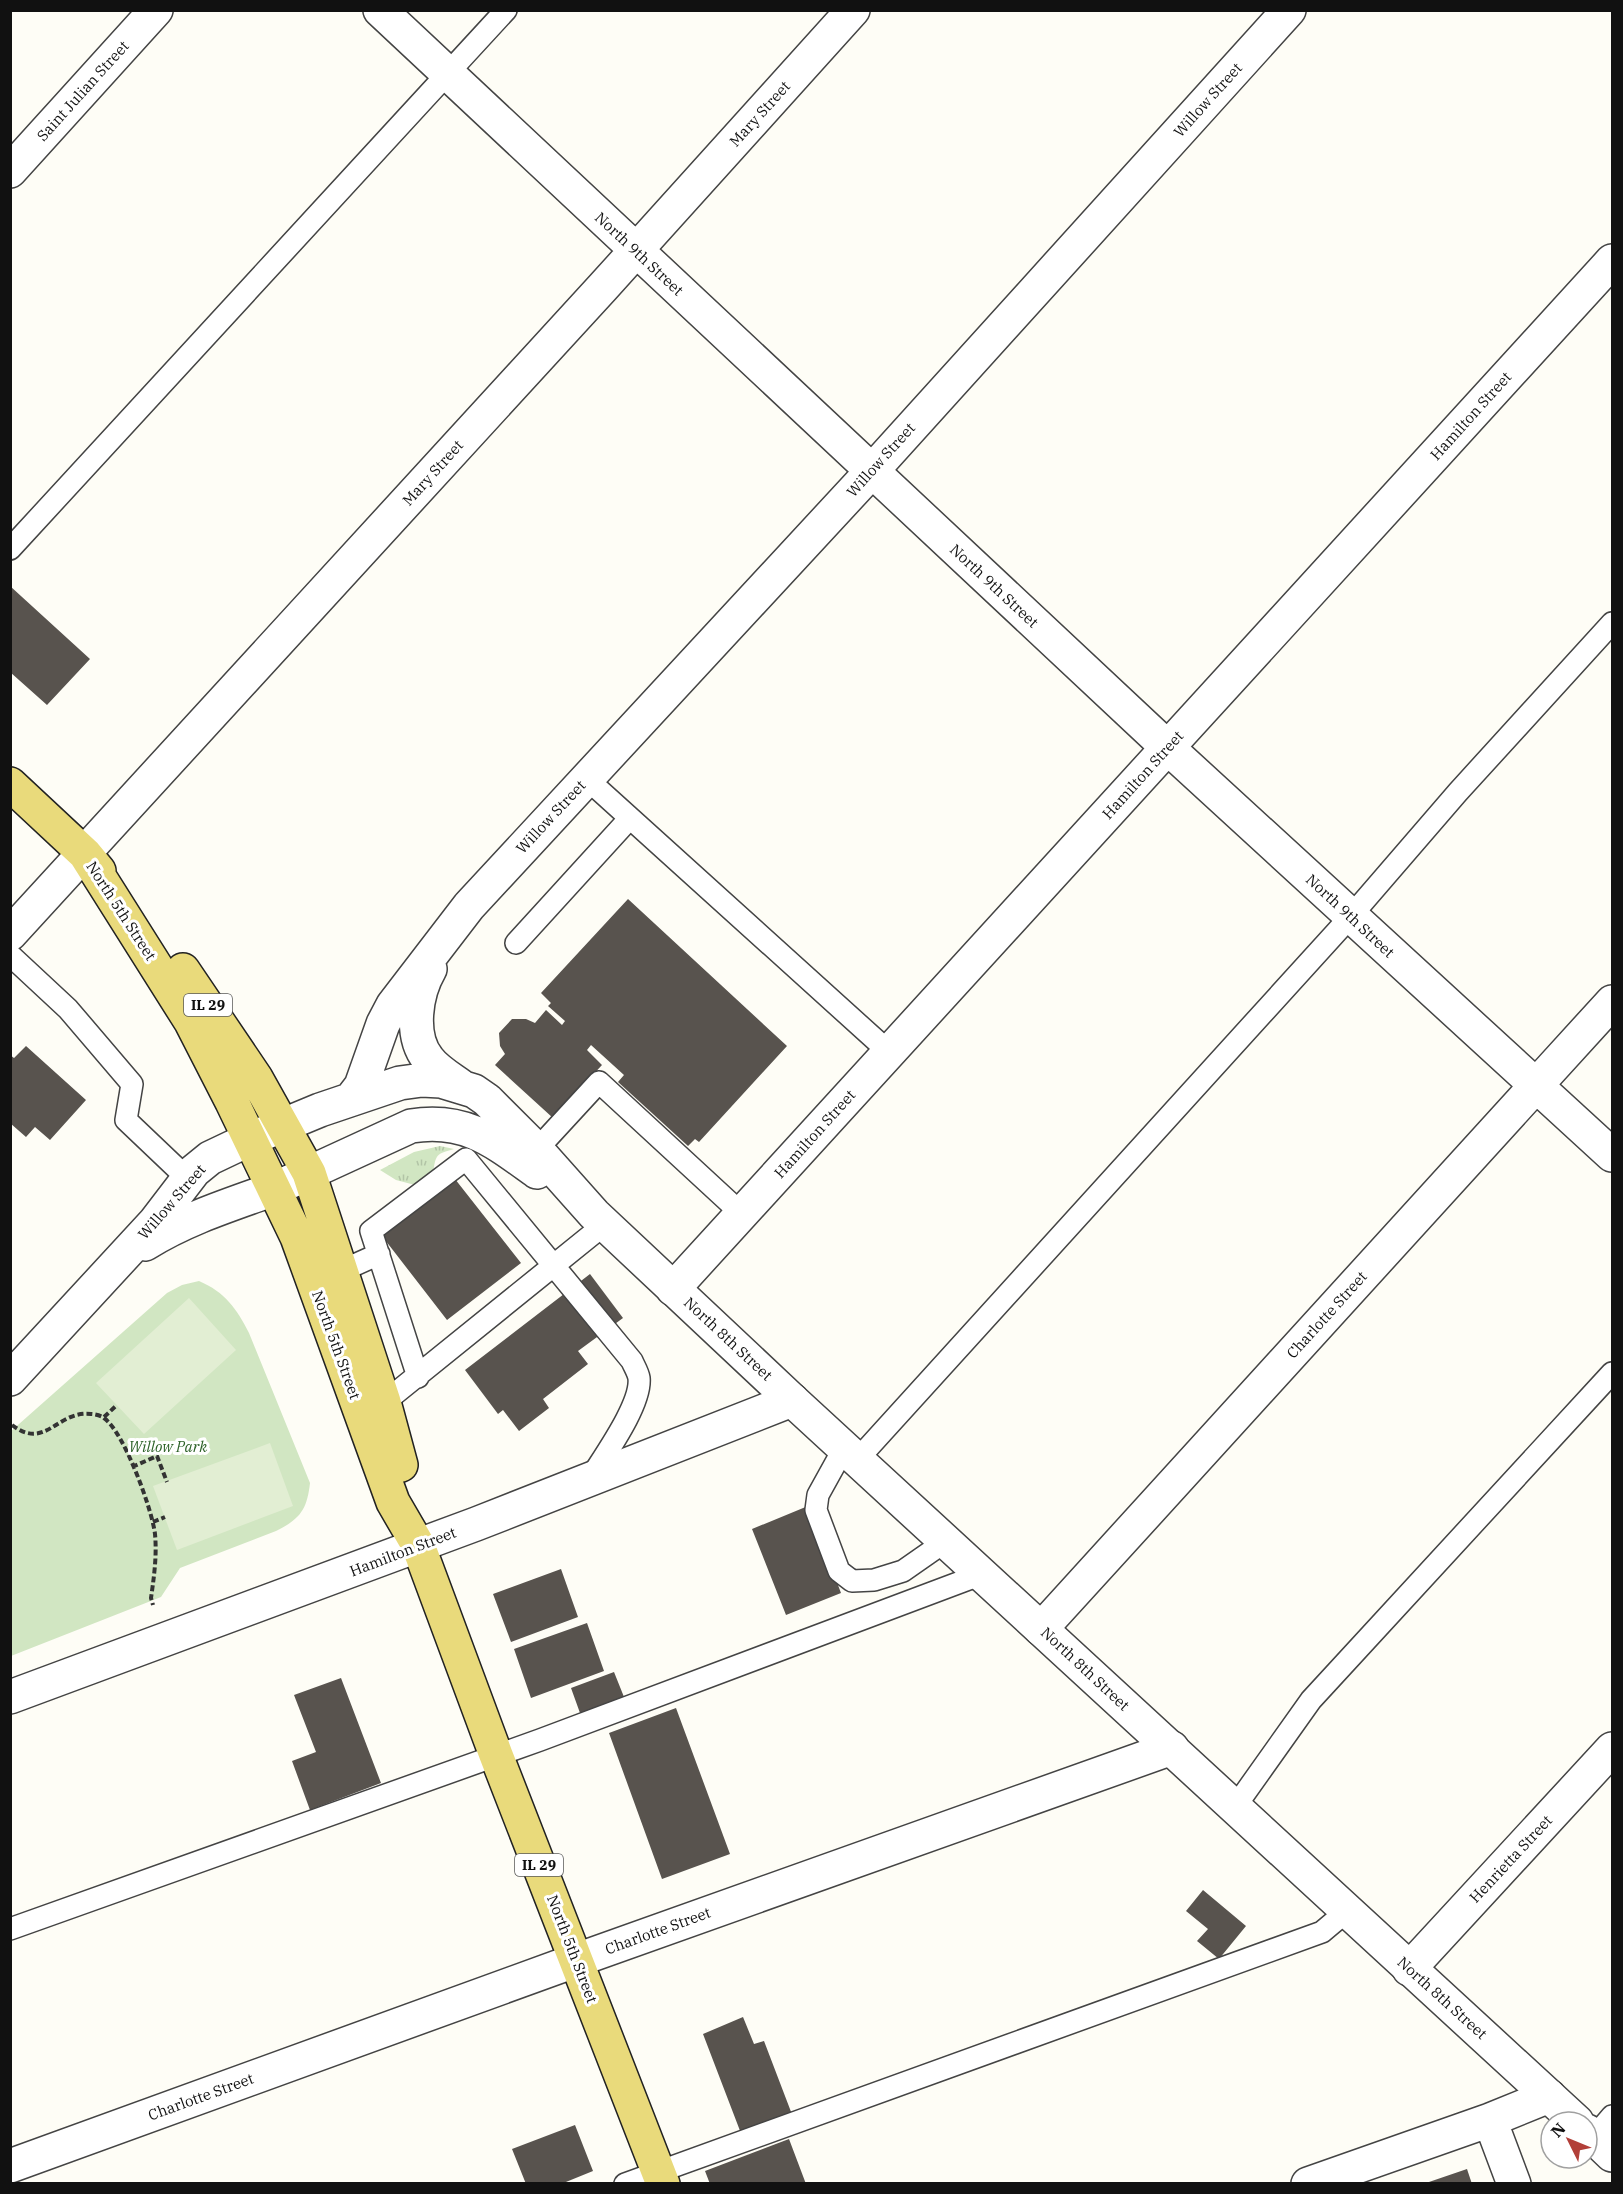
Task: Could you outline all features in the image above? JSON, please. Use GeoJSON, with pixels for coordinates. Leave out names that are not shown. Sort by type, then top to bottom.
{"type":"FeatureCollection","features":[{"type":"Feature","properties":{"kind":"main road","name":"IL 29"},"geometry":{"type":"LineString","coordinates":[[10,784],[85,854]]}},
{"type":"Feature","properties":{"kind":"main road","name":"North 5th Street"},"geometry":{"type":"LineString","coordinates":[[85,854],[183,970],[251,1069],[266,1132],[291,1181],[297,1236],[326,1278],[374,1411],[393,1502],[418,1545],[496,1755],[661,2177]]}},
{"type":"Feature","properties":{"kind":"street","name":"Saint Julian Street"},"geometry":{"type":"LineString","coordinates":[[10,171],[156,10]]}},
{"type":"Feature","properties":{"kind":"street","name":"North 9th Street"},"geometry":{"type":"LineString","coordinates":[[380,10],[871,472],[1612,1155]]}},
{"type":"Feature","properties":{"kind":"street","name":"Mary Street"},"geometry":{"type":"LineString","coordinates":[[10,934],[636,251],[853,10]]}},
{"type":"Feature","properties":{"kind":"street","name":"Willow Street"},"geometry":{"type":"LineString","coordinates":[[351,1099],[364,1079],[383,1024],[393,1005],[469,906],[871,472],[1289,10]]}},
{"type":"Feature","properties":{"kind":"street","name":"Hamilton Street"},"geometry":{"type":"LineString","coordinates":[[673,1289],[1612,261]]}},
{"type":"Feature","properties":{"kind":"street","name":"Willow Street"},"geometry":{"type":"LineString","coordinates":[[460,1086],[427,1059],[416,1026],[417,1011],[428,973],[469,906]]}},
{"type":"Feature","properties":{"kind":"street","name":"Charlotte Street"},"geometry":{"type":"LineString","coordinates":[[1041,1629],[1612,1002]]}},
{"type":"Feature","properties":{"kind":"street","name":"North 8th Street"},"geometry":{"type":"LineString","coordinates":[[266,1132],[351,1099],[400,1083],[422,1080],[441,1081],[474,1091],[487,1100],[531,1157],[1409,1969],[1549,2096],[1568,2110]]}},
{"type":"Feature","properties":{"kind":"street","name":"North 8th Street"},"geometry":{"type":"LineString","coordinates":[[291,1181],[411,1126],[428,1123],[439,1122],[470,1130],[531,1157]]}},
{"type":"Feature","properties":{"kind":"street","name":"Willow Street"},"geometry":{"type":"LineString","coordinates":[[10,1379],[117,1265],[155,1222],[188,1179],[210,1158],[266,1132]]}},
{"type":"Feature","properties":{"kind":"street","name":"Willow Street"},"geometry":{"type":"LineString","coordinates":[[117,1265],[142,1245],[166,1231],[207,1212],[291,1181]]}},
{"type":"Feature","properties":{"kind":"street","name":"Hamilton Street"},"geometry":{"type":"LineString","coordinates":[[10,1697],[418,1545],[792,1400]]}},
{"type":"Feature","properties":{"kind":"street","name":"Charlotte Street"},"geometry":{"type":"LineString","coordinates":[[10,2166],[577,1960],[1172,1748]]}},
{"type":"Feature","properties":{"kind":"street","name":"Henrietta Street"},"geometry":{"type":"LineString","coordinates":[[1409,1969],[1612,1749]]}},
{"type":"Feature","properties":{"kind":"street"},"geometry":{"type":"LineString","coordinates":[[1308,2184],[1490,2120],[1549,2096]]}},
{"type":"Feature","properties":{"kind":"street"},"geometry":{"type":"LineString","coordinates":[[1490,2120],[1514,2184]]}},
{"type":"Feature","properties":{"kind":"lane"},"geometry":{"type":"LineString","coordinates":[[10,549],[506,10]]}},
{"type":"Feature","properties":{"kind":"lane"},"geometry":{"type":"LineString","coordinates":[[946,1542],[903,1570],[874,1580],[852,1581],[839,1570],[816,1510],[818,1495],[850,1454],[1351,916],[1458,792],[1612,623]]}},
{"type":"Feature","properties":{"kind":"lane"},"geometry":{"type":"LineString","coordinates":[[586,779],[889,1052]]}},
{"type":"Feature","properties":{"kind":"lane"},"geometry":{"type":"LineString","coordinates":[[516,943],[630,818]]}},
{"type":"Feature","properties":{"kind":"lane"},"geometry":{"type":"LineString","coordinates":[[10,955],[68,1009],[132,1084],[126,1120],[188,1179]]}},
{"type":"Feature","properties":{"kind":"lane"},"geometry":{"type":"LineString","coordinates":[[531,1157],[599,1082],[742,1214]]}},
{"type":"Feature","properties":{"kind":"lane"},"geometry":{"type":"LineString","coordinates":[[418,1377],[371,1231],[466,1159],[632,1361],[639,1377],[638,1393],[629,1414],[590,1479]]}},
{"type":"Feature","properties":{"kind":"lane"},"geometry":{"type":"LineString","coordinates":[[374,1411],[555,1265],[599,1219]]}},
{"type":"Feature","properties":{"kind":"lane"},"geometry":{"type":"LineString","coordinates":[[326,1278],[379,1254]]}},
{"type":"Feature","properties":{"kind":"lane"},"geometry":{"type":"LineString","coordinates":[[1235,1807],[1311,1700],[1612,1373]]}},
{"type":"Feature","properties":{"kind":"lane"},"geometry":{"type":"LineString","coordinates":[[10,1929],[496,1755],[982,1574]]}},
{"type":"Feature","properties":{"kind":"lane"},"geometry":{"type":"LineString","coordinates":[[625,2184],[661,2177],[1322,1932],[1347,1911]]}},
{"type":"Feature","properties":{"kind":"path"},"geometry":{"type":"LineString","coordinates":[[104,1417],[117,1405]]}},
{"type":"Feature","properties":{"kind":"path"},"geometry":{"type":"LineString","coordinates":[[12,1425],[28,1435],[45,1431],[73,1416],[92,1414],[104,1417],[123,1444],[144,1493],[153,1522],[156,1547],[151,1598],[153,1606]]}},
{"type":"Feature","properties":{"kind":"path"},"geometry":{"type":"LineString","coordinates":[[132,1467],[157,1456],[167,1482]]}},
{"type":"Feature","properties":{"kind":"path"},"geometry":{"type":"LineString","coordinates":[[153,1522],[165,1518]]}},
{"type":"Feature","properties":{"kind":"green space"},"geometry":{"type":"Polygon","coordinates":[[[440,1146],[454,1149],[438,1156],[433,1173],[415,1185],[396,1180],[380,1170],[414,1152],[440,1146]]]}},
{"type":"Feature","properties":{"kind":"green space","name":"Willow Park"},"geometry":{"type":"Polygon","coordinates":[[[199,1281],[216,1290],[229,1302],[249,1333],[310,1483],[307,1500],[301,1513],[276,1531],[180,1568],[161,1597],[11,1656],[10,1432],[167,1293],[182,1285],[199,1281]]]}},
{"type":"Feature","properties":{"kind":"green space"},"geometry":{"type":"Polygon","coordinates":[[[189,1298],[236,1350],[144,1434],[96,1383],[189,1298]]]}},
{"type":"Feature","properties":{"kind":"green space"},"geometry":{"type":"Polygon","coordinates":[[[270,1443],[293,1506],[177,1550],[153,1486],[270,1443]]]}},
{"type":"Feature","properties":{"kind":"building"},"geometry":{"type":"Polygon","coordinates":[[[10,586],[90,659],[47,705],[10,672],[10,586]]]}},
{"type":"Feature","properties":{"kind":"building"},"geometry":{"type":"Polygon","coordinates":[[[628,899],[787,1046],[699,1142],[695,1139],[688,1146],[618,1082],[624,1075],[591,1045],[587,1050],[602,1065],[553,1118],[495,1065],[505,1054],[500,1046],[499,1033],[512,1019],[526,1019],[535,1023],[546,1010],[562,1025],[565,1021],[548,1006],[551,1003],[541,993],[628,899]]]}},
{"type":"Feature","properties":{"kind":"building"},"geometry":{"type":"Polygon","coordinates":[[[26,1046],[86,1100],[50,1140],[35,1127],[26,1137],[10,1123],[10,1055],[14,1058],[26,1046]]]}},
{"type":"Feature","properties":{"kind":"building"},"geometry":{"type":"Polygon","coordinates":[[[455,1179],[521,1263],[447,1320],[382,1236],[455,1179]]]}},
{"type":"Feature","properties":{"kind":"building"},"geometry":{"type":"Polygon","coordinates":[[[590,1274],[623,1318],[578,1351],[588,1364],[543,1399],[549,1408],[519,1431],[503,1410],[498,1414],[465,1370],[590,1274]]]}},
{"type":"Feature","properties":{"kind":"building"},"geometry":{"type":"Polygon","coordinates":[[[808,1506],[841,1593],[786,1615],[752,1529],[808,1506]]]}},
{"type":"Feature","properties":{"kind":"building"},"geometry":{"type":"Polygon","coordinates":[[[561,1569],[578,1617],[511,1642],[493,1594],[561,1569]]]}},
{"type":"Feature","properties":{"kind":"building"},"geometry":{"type":"Polygon","coordinates":[[[587,1623],[604,1671],[531,1698],[514,1649],[587,1623]]]}},
{"type":"Feature","properties":{"kind":"building"},"geometry":{"type":"Polygon","coordinates":[[[614,1672],[624,1697],[580,1713],[571,1688],[614,1672]]]}},
{"type":"Feature","properties":{"kind":"building"},"geometry":{"type":"Polygon","coordinates":[[[341,1678],[381,1783],[310,1810],[292,1761],[316,1752],[294,1695],[341,1678]]]}},
{"type":"Feature","properties":{"kind":"building"},"geometry":{"type":"Polygon","coordinates":[[[676,1708],[730,1854],[662,1879],[609,1733],[676,1708]]]}},
{"type":"Feature","properties":{"kind":"building"},"geometry":{"type":"Polygon","coordinates":[[[1203,1890],[1246,1926],[1219,1959],[1197,1941],[1208,1929],[1186,1911],[1203,1890]]]}},
{"type":"Feature","properties":{"kind":"building"},"geometry":{"type":"Polygon","coordinates":[[[743,2017],[754,2044],[764,2041],[793,2117],[742,2136],[703,2034],[743,2017]]]}},
{"type":"Feature","properties":{"kind":"building"},"geometry":{"type":"Polygon","coordinates":[[[575,2125],[593,2171],[561,2184],[526,2184],[512,2149],[575,2125]]]}},
{"type":"Feature","properties":{"kind":"building"},"geometry":{"type":"Polygon","coordinates":[[[789,2139],[806,2184],[710,2184],[705,2171],[789,2139]]]}},
{"type":"Feature","properties":{"kind":"building"},"geometry":{"type":"Polygon","coordinates":[[[1467,2169],[1472,2184],[1426,2183],[1467,2169]]]}}]}
